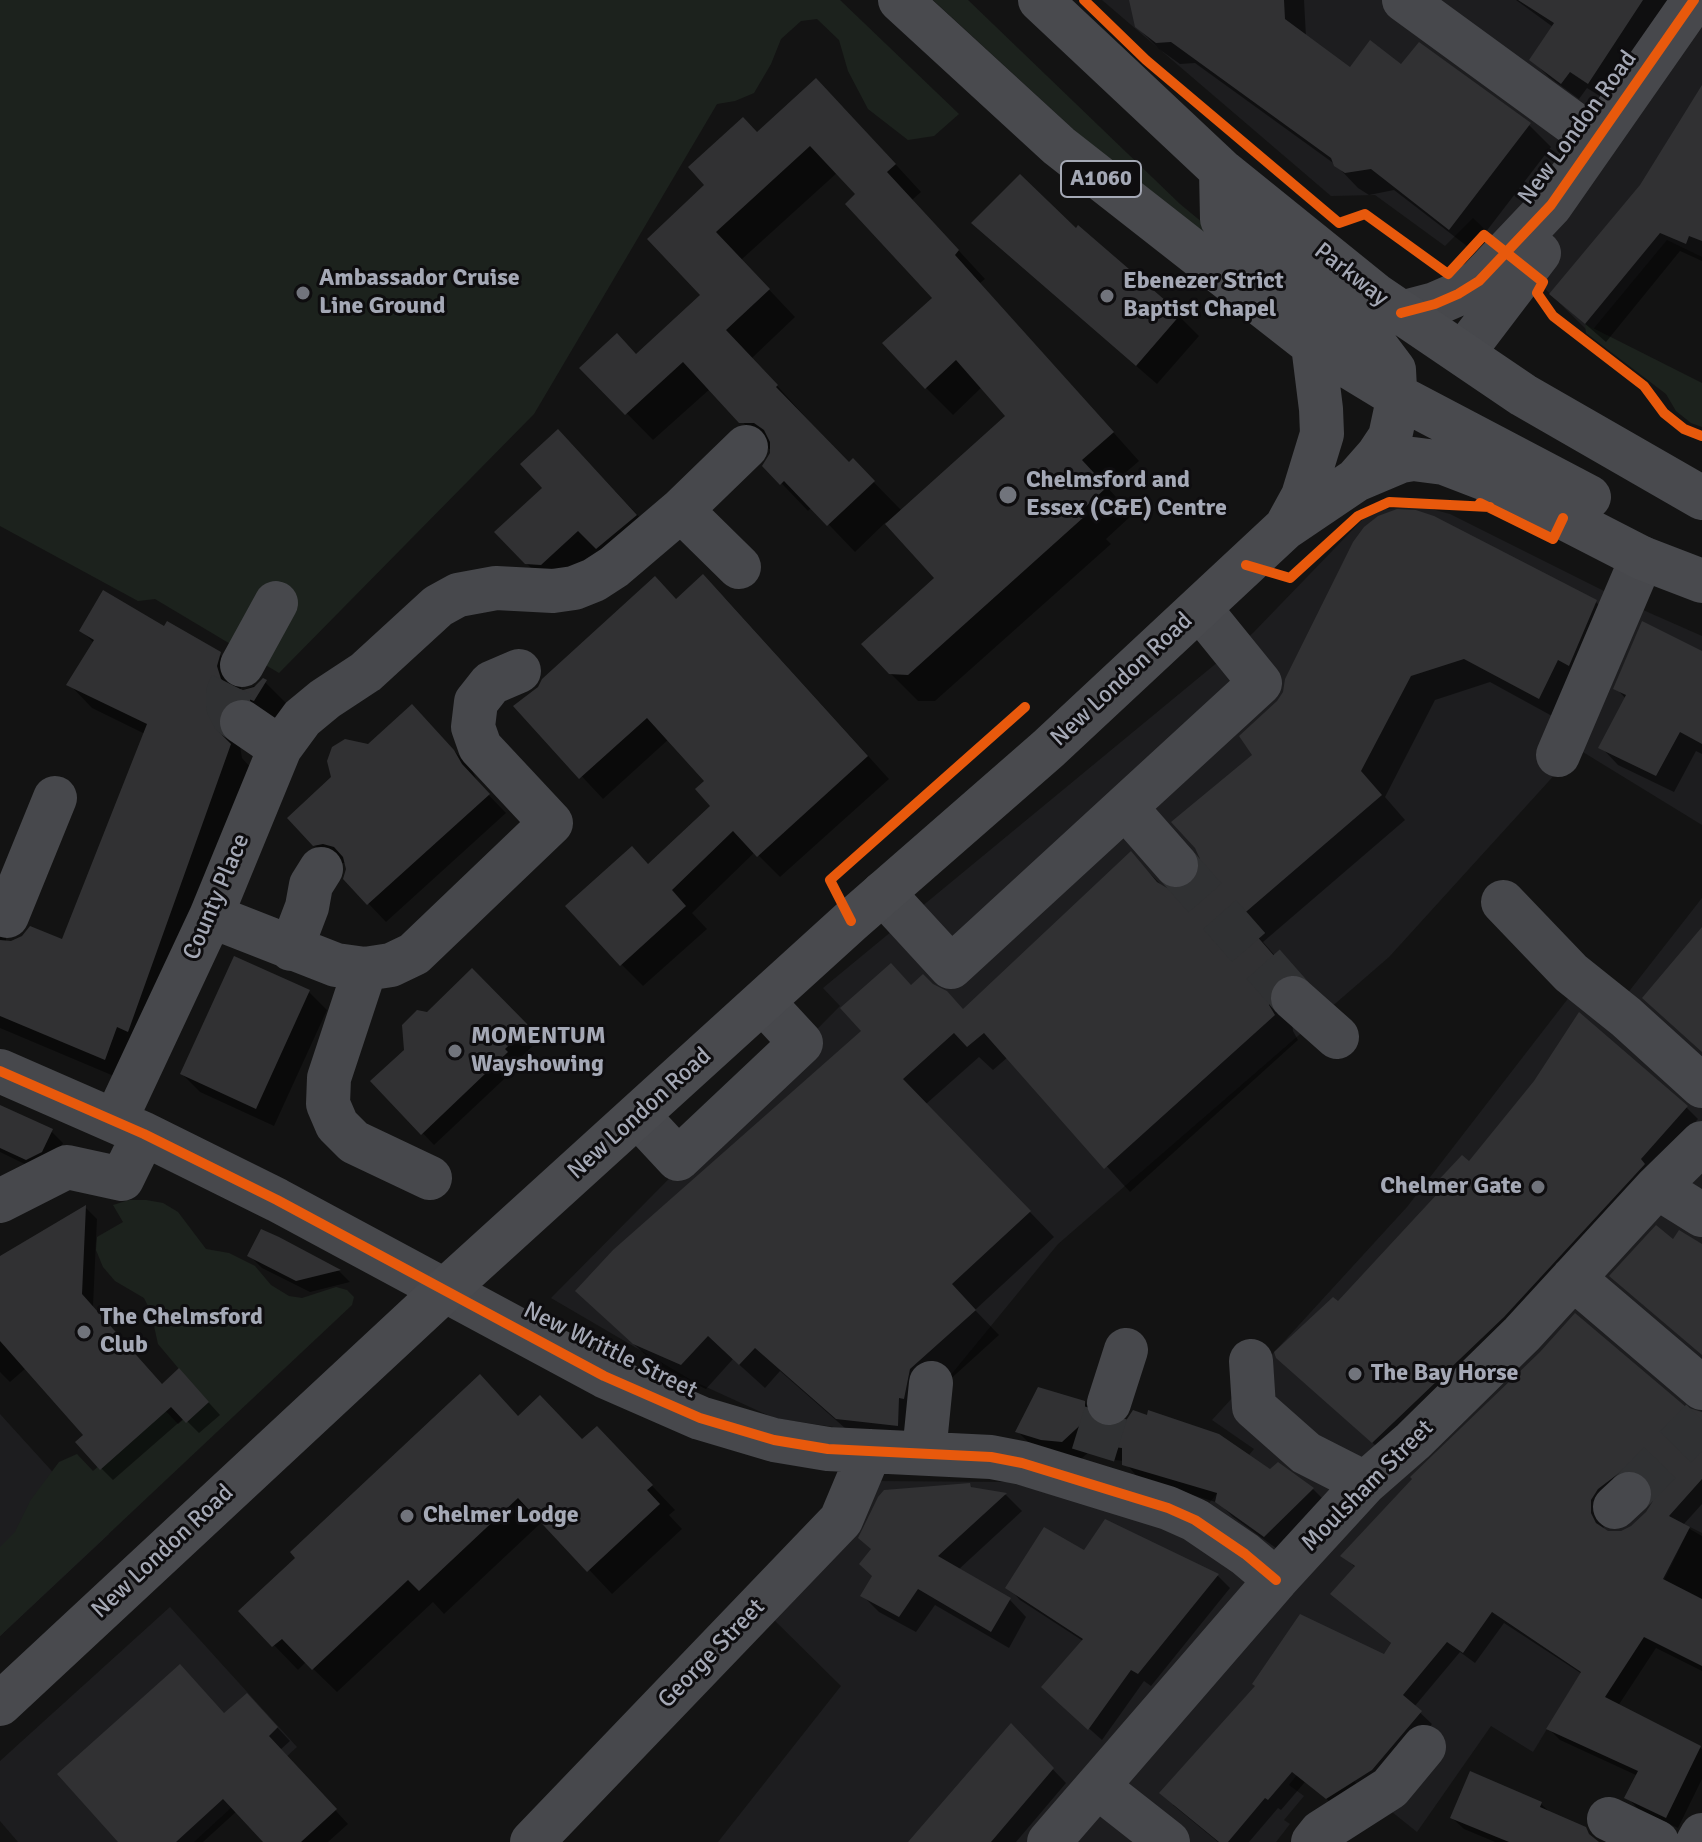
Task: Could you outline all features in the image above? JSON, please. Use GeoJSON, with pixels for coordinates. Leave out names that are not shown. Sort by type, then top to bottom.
{"type":"FeatureCollection","features":[{"type":"Feature","properties":{"kind":"main road","name":"A1060"},"geometry":{"type":"LineString","coordinates":[[900,0],[1059,146],[1313,345],[1397,396],[1654,530],[1702,561]]}},
{"type":"Feature","properties":{"kind":"main road","name":"Parkway"},"geometry":{"type":"LineString","coordinates":[[1040,0],[1274,216],[1401,313],[1523,395],[1702,498]]}},
{"type":"Feature","properties":{"kind":"main road"},"geometry":{"type":"LineString","coordinates":[[1221,170],[1222,219],[1376,346],[1394,370],[1397,396],[1390,437],[1356,480]]}},
{"type":"Feature","properties":{"kind":"main road","name":"New London Road"},"geometry":{"type":"LineString","coordinates":[[1285,528],[1303,496],[1322,434],[1313,345]]}},
{"type":"Feature","properties":{"kind":"main road"},"geometry":{"type":"LineString","coordinates":[[1356,480],[1401,461],[1413,459],[1444,463],[1496,483],[1642,558],[1702,581]]}},
{"type":"Feature","properties":{"kind":"main road","name":"New London Road"},"geometry":{"type":"LineString","coordinates":[[0,1704],[446,1289],[883,893],[1048,749],[1285,528],[1356,480]]}},
{"type":"Feature","properties":{"kind":"street"},"geometry":{"type":"LineString","coordinates":[[1404,0],[1596,140]]}},
{"type":"Feature","properties":{"kind":"street","name":"New London Road"},"geometry":{"type":"LineString","coordinates":[[1401,313],[1447,299],[1479,281],[1551,205],[1694,0]]}},
{"type":"Feature","properties":{"kind":"street","name":"New London Road"},"geometry":{"type":"LineString","coordinates":[[1463,353],[1602,173],[1702,18]]}},
{"type":"Feature","properties":{"kind":"street","name":"County Place"},"geometry":{"type":"LineString","coordinates":[[0,1201],[67,1167],[122,1179],[130,1127],[211,916],[280,748],[311,708],[366,672],[428,614],[458,595],[496,588],[553,591],[574,588],[594,580],[614,567],[681,510],[746,447]]}},
{"type":"Feature","properties":{"kind":"street"},"geometry":{"type":"LineString","coordinates":[[681,510],[739,567]]}},
{"type":"Feature","properties":{"kind":"street"},"geometry":{"type":"LineString","coordinates":[[1558,755],[1642,558]]}},
{"type":"Feature","properties":{"kind":"street"},"geometry":{"type":"LineString","coordinates":[[242,665],[276,603]]}},
{"type":"Feature","properties":{"kind":"street"},"geometry":{"type":"LineString","coordinates":[[883,893],[951,967],[1260,683],[1200,609]]}},
{"type":"Feature","properties":{"kind":"street"},"geometry":{"type":"LineString","coordinates":[[211,916],[336,965],[365,969],[391,965],[414,954],[551,823],[480,747],[473,727],[476,702],[491,683],[519,671]]}},
{"type":"Feature","properties":{"kind":"street"},"geometry":{"type":"LineString","coordinates":[[242,722],[280,748]]}},
{"type":"Feature","properties":{"kind":"street"},"geometry":{"type":"LineString","coordinates":[[7,916],[55,798]]}},
{"type":"Feature","properties":{"kind":"street"},"geometry":{"type":"LineString","coordinates":[[1125,807],[1176,865]]}},
{"type":"Feature","properties":{"kind":"street"},"geometry":{"type":"LineString","coordinates":[[291,949],[307,907],[311,885],[321,869]]}},
{"type":"Feature","properties":{"kind":"street"},"geometry":{"type":"LineString","coordinates":[[1503,902],[1571,973],[1626,1017],[1702,1086]]}},
{"type":"Feature","properties":{"kind":"street"},"geometry":{"type":"LineString","coordinates":[[365,969],[329,1078],[328,1104],[337,1125],[354,1142],[430,1178]]}},
{"type":"Feature","properties":{"kind":"street"},"geometry":{"type":"LineString","coordinates":[[1293,998],[1337,1037]]}},
{"type":"Feature","properties":{"kind":"street"},"geometry":{"type":"LineString","coordinates":[[638,1116],[678,1159],[801,1043],[763,1002]]}},
{"type":"Feature","properties":{"kind":"street","name":"New Writtle Street"},"geometry":{"type":"LineString","coordinates":[[0,1071],[130,1127],[446,1289],[604,1376],[700,1418],[774,1440],[828,1449],[991,1457],[1022,1463],[1089,1468],[1195,1520],[1227,1540],[1276,1580]]}},
{"type":"Feature","properties":{"kind":"street","name":"Moulsham Street"},"geometry":{"type":"LineString","coordinates":[[1049,1842],[1276,1580],[1365,1483],[1467,1388],[1702,1143]]}},
{"type":"Feature","properties":{"kind":"street"},"geometry":{"type":"LineString","coordinates":[[1657,1187],[1702,1215]]}},
{"type":"Feature","properties":{"kind":"street"},"geometry":{"type":"LineString","coordinates":[[1573,1278],[1702,1388]]}},
{"type":"Feature","properties":{"kind":"street"},"geometry":{"type":"LineString","coordinates":[[1109,1403],[1126,1350]]}},
{"type":"Feature","properties":{"kind":"street"},"geometry":{"type":"LineString","coordinates":[[1251,1361],[1254,1407],[1306,1453],[1365,1483]]}},
{"type":"Feature","properties":{"kind":"street"},"geometry":{"type":"LineString","coordinates":[[924,1453],[931,1383]]}},
{"type":"Feature","properties":{"kind":"street","name":"George Street"},"geometry":{"type":"LineString","coordinates":[[532,1842],[841,1520],[870,1451]]}},
{"type":"Feature","properties":{"kind":"street"},"geometry":{"type":"LineString","coordinates":[[1313,1842],[1321,1832],[1390,1788],[1424,1747]]}},
{"type":"Feature","properties":{"kind":"street"},"geometry":{"type":"LineString","coordinates":[[1098,1787],[1168,1842]]}},
{"type":"Feature","properties":{"kind":"street"},"geometry":{"type":"LineString","coordinates":[[1609,1819],[1657,1842]]}},
{"type":"Feature","properties":{"kind":"street"},"geometry":{"type":"LineString","coordinates":[[1698,1842],[1702,1835]]}},
{"type":"Feature","properties":{"kind":"shaded area","name":"Ambassador Cruise Line Ground"},"geometry":{"type":"Polygon","coordinates":[[[0,0],[840,0],[959,114],[934,136],[908,140],[868,109],[848,71],[839,40],[817,19],[801,21],[781,39],[754,93],[717,104],[534,414],[279,673],[155,599],[138,601],[0,526],[0,0]]]}},
{"type":"Feature","properties":{"kind":"shaded area"},"geometry":{"type":"Polygon","coordinates":[[[933,0],[968,0],[1180,204],[1330,328],[1111,164],[933,0]]]}},
{"type":"Feature","properties":{"kind":"shaded area"},"geometry":{"type":"Polygon","coordinates":[[[1102,0],[1702,0],[1702,257],[1667,240],[1590,333],[1473,218],[1445,246],[1375,195],[1331,196],[1102,0]]]}},
{"type":"Feature","properties":{"kind":"shaded area"},"geometry":{"type":"Polygon","coordinates":[[[1585,324],[1702,383],[1702,427],[1676,411],[1666,394],[1586,333],[1585,324]]]}},
{"type":"Feature","properties":{"kind":"shaded area"},"geometry":{"type":"Polygon","coordinates":[[[1420,506],[1450,514],[1634,606],[1702,636],[1702,825],[1578,749],[1389,957],[1058,1244],[900,1437],[774,1418],[693,1381],[551,1298],[840,1006],[823,988],[1253,633],[1363,519],[1385,509],[1420,506]]]}},
{"type":"Feature","properties":{"kind":"shaded area"},"geometry":{"type":"Polygon","coordinates":[[[1702,898],[1702,1533],[1690,1527],[1638,1634],[1612,1622],[1533,1752],[1491,1726],[1417,1832],[1316,1751],[1289,1785],[1304,1796],[1284,1820],[1290,1824],[1276,1842],[718,1842],[841,1686],[766,1612],[870,1481],[1008,1482],[1185,1532],[1254,1449],[1212,1420],[1407,1207],[1570,996],[1609,1017],[1702,898]]]}},
{"type":"Feature","properties":{"kind":"shaded area"},"geometry":{"type":"Polygon","coordinates":[[[129,1200],[163,1203],[178,1212],[206,1249],[229,1253],[255,1266],[271,1285],[289,1296],[302,1298],[336,1287],[347,1290],[354,1297],[352,1305],[0,1636],[0,1547],[15,1532],[30,1501],[59,1462],[77,1454],[93,1471],[164,1409],[178,1424],[206,1401],[158,1344],[151,1312],[144,1298],[115,1281],[103,1267],[96,1250],[97,1237],[123,1222],[113,1205],[129,1200]]]}},
{"type":"Feature","properties":{"kind":"shaded area"},"geometry":{"type":"Polygon","coordinates":[[[0,1414],[109,1534],[0,1636],[0,1414]]]}},
{"type":"Feature","properties":{"kind":"shaded area"},"geometry":{"type":"Polygon","coordinates":[[[170,1607],[297,1747],[194,1842],[18,1842],[0,1821],[0,1761],[170,1607]]]}},
{"type":"Feature","properties":{"kind":"building"},"geometry":{"type":"Polygon","coordinates":[[[1129,0],[1284,0],[1285,19],[1350,67],[1370,40],[1401,64],[1419,42],[1531,123],[1449,230],[1371,169],[1345,173],[1334,166],[1331,158],[1171,42],[1156,43],[1135,27],[1129,0]]]}},
{"type":"Feature","properties":{"kind":"building"},"geometry":{"type":"Polygon","coordinates":[[[1518,0],[1643,0],[1588,84],[1570,72],[1561,84],[1529,60],[1554,23],[1518,0]]]}},
{"type":"Feature","properties":{"kind":"building"},"geometry":{"type":"Polygon","coordinates":[[[816,78],[896,164],[887,172],[959,250],[955,255],[1114,432],[1082,460],[1107,487],[1081,511],[1085,516],[908,675],[889,674],[861,644],[934,578],[885,524],[1005,416],[956,360],[925,389],[882,343],[932,298],[845,204],[855,194],[810,146],[716,232],[770,289],[726,330],[849,462],[853,458],[875,481],[827,526],[784,481],[780,485],[762,466],[770,453],[770,442],[764,430],[754,423],[739,423],[683,362],[625,415],[579,368],[617,333],[636,354],[700,295],[647,239],[704,185],[688,167],[743,117],[757,132],[816,78]]]}},
{"type":"Feature","properties":{"kind":"building"},"geometry":{"type":"Polygon","coordinates":[[[1702,85],[1702,241],[1689,236],[1686,244],[1660,233],[1585,324],[1549,294],[1640,185],[1702,85]]]}},
{"type":"Feature","properties":{"kind":"building","name":"Ebenezer Strict Baptist Chapel"},"geometry":{"type":"Polygon","coordinates":[[[1020,174],[1076,228],[1078,225],[1181,314],[1136,366],[971,223],[1020,174]]]}},
{"type":"Feature","properties":{"kind":"building"},"geometry":{"type":"Polygon","coordinates":[[[558,429],[637,515],[596,549],[578,531],[541,565],[525,564],[494,532],[542,488],[520,464],[558,429]]]}},
{"type":"Feature","properties":{"kind":"building"},"geometry":{"type":"Polygon","coordinates":[[[1397,509],[1416,510],[1434,516],[1597,600],[1569,666],[1558,660],[1539,699],[1464,659],[1411,676],[1361,771],[1382,795],[1240,917],[1290,974],[1275,981],[1269,992],[1269,1005],[1275,1015],[1104,1169],[984,1033],[967,1047],[954,1033],[903,1079],[1031,1211],[952,1284],[976,1310],[910,1369],[904,1399],[899,1398],[898,1426],[836,1419],[755,1348],[739,1365],[708,1336],[681,1365],[633,1344],[575,1291],[613,1250],[861,1031],[840,1008],[891,963],[911,985],[923,974],[947,991],[963,1009],[1131,851],[1157,882],[1167,888],[1182,889],[1193,883],[1200,872],[1200,859],[1195,848],[1171,822],[1252,755],[1239,736],[1283,692],[1285,679],[1353,542],[1364,527],[1378,516],[1397,509]]]}},
{"type":"Feature","properties":{"kind":"building"},"geometry":{"type":"Polygon","coordinates":[[[703,574],[868,756],[757,857],[733,831],[672,890],[686,906],[620,966],[565,906],[632,846],[648,864],[710,806],[695,789],[704,781],[647,718],[579,779],[513,706],[538,687],[542,679],[655,576],[676,599],[703,574]]]}},
{"type":"Feature","properties":{"kind":"building"},"geometry":{"type":"Polygon","coordinates":[[[103,590],[164,626],[167,621],[221,652],[217,666],[221,679],[229,686],[243,690],[254,687],[263,678],[267,680],[254,701],[243,697],[232,699],[221,709],[217,721],[219,732],[231,744],[128,1032],[117,1027],[105,1060],[0,1016],[0,940],[11,941],[22,936],[30,926],[62,939],[147,724],[66,685],[94,640],[79,631],[103,590]]]}},
{"type":"Feature","properties":{"kind":"building"},"geometry":{"type":"Polygon","coordinates":[[[1642,621],[1702,651],[1702,744],[1680,732],[1656,776],[1598,748],[1626,695],[1613,689],[1642,621]]]}},
{"type":"Feature","properties":{"kind":"building"},"geometry":{"type":"Polygon","coordinates":[[[412,704],[490,794],[367,905],[343,879],[346,869],[343,857],[334,847],[323,844],[313,846],[287,818],[331,777],[327,761],[332,747],[345,739],[368,744],[412,704]]]}},
{"type":"Feature","properties":{"kind":"building"},"geometry":{"type":"Polygon","coordinates":[[[1702,927],[1702,1052],[1642,998],[1702,927]]]}},
{"type":"Feature","properties":{"kind":"building"},"geometry":{"type":"Polygon","coordinates":[[[234,956],[310,990],[256,1109],[180,1074],[234,956]]]}},
{"type":"Feature","properties":{"kind":"building","name":"MOMENTUM Wayshowing"},"geometry":{"type":"Polygon","coordinates":[[[472,968],[529,1026],[505,1049],[508,1052],[421,1135],[370,1081],[404,1050],[402,1025],[417,1010],[427,1012],[472,968]]]}},
{"type":"Feature","properties":{"kind":"building"},"geometry":{"type":"Polygon","coordinates":[[[1579,1012],[1688,1106],[1641,1159],[1645,1164],[1504,1317],[1372,1443],[1276,1358],[1274,1352],[1333,1297],[1338,1301],[1439,1192],[1432,1187],[1462,1155],[1469,1161],[1534,1081],[1579,1012]]]}},
{"type":"Feature","properties":{"kind":"building"},"geometry":{"type":"Polygon","coordinates":[[[0,1105],[53,1129],[42,1152],[26,1160],[0,1148],[0,1105]]]}},
{"type":"Feature","properties":{"kind":"building","name":"The Chelmsford Club"},"geometry":{"type":"Polygon","coordinates":[[[86,1205],[82,1294],[162,1384],[179,1368],[209,1402],[186,1423],[171,1407],[100,1470],[75,1442],[83,1435],[0,1341],[0,1256],[86,1205]]]}},
{"type":"Feature","properties":{"kind":"building"},"geometry":{"type":"Polygon","coordinates":[[[1656,1225],[1673,1239],[1679,1230],[1702,1244],[1702,1355],[1609,1276],[1656,1225]]]}},
{"type":"Feature","properties":{"kind":"building"},"geometry":{"type":"Polygon","coordinates":[[[261,1229],[341,1270],[296,1281],[247,1256],[261,1229]]]}},
{"type":"Feature","properties":{"kind":"building"},"geometry":{"type":"Polygon","coordinates":[[[1575,1313],[1686,1407],[1702,1412],[1702,1479],[1669,1516],[1690,1527],[1663,1579],[1702,1599],[1702,1666],[1644,1637],[1605,1697],[1701,1746],[1666,1818],[1624,1798],[1638,1771],[1546,1729],[1581,1672],[1492,1612],[1463,1653],[1447,1642],[1403,1695],[1422,1711],[1372,1770],[1326,1799],[1292,1772],[1228,1842],[1219,1842],[1159,1793],[1255,1686],[1252,1684],[1300,1614],[1384,1654],[1391,1643],[1330,1594],[1355,1566],[1340,1556],[1412,1479],[1410,1477],[1540,1352],[1575,1313]],[[1623,1470],[1598,1489],[1591,1500],[1591,1513],[1596,1523],[1608,1531],[1621,1531],[1631,1526],[1653,1501],[1653,1488],[1647,1476],[1636,1470],[1623,1470]]]}},
{"type":"Feature","properties":{"kind":"building","name":"Chelmer Lodge"},"geometry":{"type":"Polygon","coordinates":[[[480,1374],[518,1416],[540,1395],[582,1439],[597,1426],[653,1485],[647,1490],[660,1504],[587,1572],[518,1498],[419,1591],[408,1580],[312,1670],[282,1639],[272,1647],[238,1611],[295,1558],[290,1552],[480,1374]]]}},
{"type":"Feature","properties":{"kind":"building"},"geometry":{"type":"Polygon","coordinates":[[[1038,1387],[1085,1401],[1089,1417],[1062,1442],[1041,1440],[1015,1432],[1038,1387]]]}},
{"type":"Feature","properties":{"kind":"building"},"geometry":{"type":"Polygon","coordinates":[[[1133,1410],[1147,1415],[1148,1410],[1219,1434],[1270,1469],[1278,1462],[1314,1488],[1264,1537],[1215,1502],[1217,1493],[1122,1465],[1122,1448],[1097,1445],[1108,1427],[1125,1422],[1133,1410]]]}},
{"type":"Feature","properties":{"kind":"building"},"geometry":{"type":"Polygon","coordinates":[[[970,1483],[971,1487],[1007,1493],[938,1556],[1011,1598],[991,1632],[918,1589],[899,1617],[860,1596],[872,1576],[859,1564],[871,1549],[858,1538],[884,1490],[970,1483]]]}},
{"type":"Feature","properties":{"kind":"building"},"geometry":{"type":"Polygon","coordinates":[[[1105,1519],[1219,1574],[1138,1674],[1131,1670],[1088,1730],[1041,1687],[1083,1639],[1005,1588],[1044,1527],[1084,1550],[1105,1519]]]}},
{"type":"Feature","properties":{"kind":"building"},"geometry":{"type":"Polygon","coordinates":[[[180,1664],[224,1713],[247,1693],[278,1727],[269,1736],[337,1809],[301,1842],[263,1842],[223,1799],[176,1842],[118,1842],[57,1774],[180,1664]]]}},
{"type":"Feature","properties":{"kind":"building"},"geometry":{"type":"Polygon","coordinates":[[[1011,1723],[1054,1768],[991,1842],[908,1842],[1011,1723]]]}},
{"type":"Feature","properties":{"kind":"building"},"geometry":{"type":"Polygon","coordinates":[[[1470,1771],[1542,1802],[1540,1807],[1586,1827],[1599,1842],[1509,1842],[1450,1818],[1470,1771]]]}},
{"type":"Feature","properties":{"kind":"tunnel"},"geometry":{"type":"LineString","coordinates":[[242,665],[228,693],[228,706],[233,716],[242,722]]}},
{"type":"Feature","properties":{"kind":"tunnel"},"geometry":{"type":"LineString","coordinates":[[1176,865],[1293,998]]}},
{"type":"Feature","properties":{"kind":"tunnel"},"geometry":{"type":"LineString","coordinates":[[1093,1455],[1109,1403]]}},
{"type":"Feature","properties":{"kind":"tunnel"},"geometry":{"type":"LineString","coordinates":[[1629,1494],[1702,1420]]}},
{"type":"Feature","properties":{"kind":"cycle path"},"geometry":{"type":"LineString","coordinates":[[1084,0],[1146,60],[1339,223],[1365,214],[1448,274],[1484,235],[1543,282],[1537,293],[1553,316],[1644,386],[1664,413],[1684,429],[1702,436]]}},
{"type":"Feature","properties":{"kind":"cycle path"},"geometry":{"type":"LineString","coordinates":[[1401,313],[1435,304],[1479,281],[1551,205],[1694,0]]}},
{"type":"Feature","properties":{"kind":"cycle path"},"geometry":{"type":"LineString","coordinates":[[1246,565],[1290,578],[1358,516],[1389,502],[1490,507]]}},
{"type":"Feature","properties":{"kind":"cycle path"},"geometry":{"type":"LineString","coordinates":[[1480,503],[1553,539],[1563,518]]}},
{"type":"Feature","properties":{"kind":"cycle path"},"geometry":{"type":"LineString","coordinates":[[851,921],[830,880],[1025,707]]}},
{"type":"Feature","properties":{"kind":"cycle path"},"geometry":{"type":"LineString","coordinates":[[0,1071],[144,1134],[277,1200],[604,1376],[700,1418],[774,1440],[828,1449],[991,1457],[1022,1463],[1168,1508],[1195,1520],[1245,1554],[1276,1580]]}},
{"type":"Feature","properties":{"kind":"place","name":"Ambassador Cruise Line Ground"},"geometry":{"type":"Point","coordinates":[303,293]}},
{"type":"Feature","properties":{"kind":"place","name":"Ebenezer Strict Baptist Chapel"},"geometry":{"type":"Point","coordinates":[1107,296]}},
{"type":"Feature","properties":{"kind":"place","name":"Chelmsford and Essex (C&E) Centre"},"geometry":{"type":"Point","coordinates":[1008,495]}},
{"type":"Feature","properties":{"kind":"place","name":"MOMENTUM Wayshowing"},"geometry":{"type":"Point","coordinates":[455,1051]}},
{"type":"Feature","properties":{"kind":"place","name":"Chelmer Gate"},"geometry":{"type":"Point","coordinates":[1538,1187]}},
{"type":"Feature","properties":{"kind":"place","name":"The Chelmsford Club"},"geometry":{"type":"Point","coordinates":[84,1332]}},
{"type":"Feature","properties":{"kind":"place","name":"The Bay Horse"},"geometry":{"type":"Point","coordinates":[1355,1374]}},
{"type":"Feature","properties":{"kind":"place","name":"Chelmer Lodge"},"geometry":{"type":"Point","coordinates":[407,1516]}}]}
